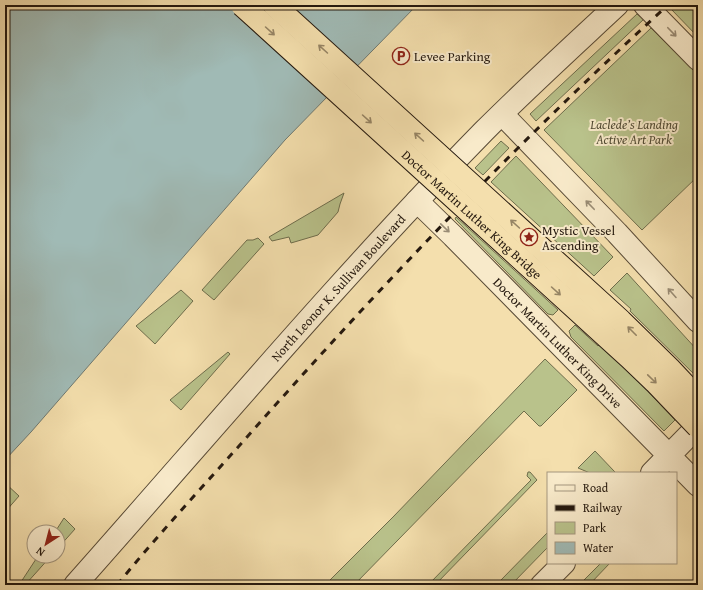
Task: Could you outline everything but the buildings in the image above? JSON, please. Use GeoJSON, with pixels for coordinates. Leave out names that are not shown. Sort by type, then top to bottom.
{"type":"FeatureCollection","features":[{"type":"Feature","properties":{"kind":"main road","name":"Doctor Martin Luther King Bridge"},"geometry":{"type":"LineString","coordinates":[[242,5],[611,341],[655,382],[698,427]]}},
{"type":"Feature","properties":{"kind":"main road","name":"Doctor Martin Luther King Bridge"},"geometry":{"type":"LineString","coordinates":[[274,5],[621,320],[698,399]]}},
{"type":"Feature","properties":{"kind":"street","name":"North Leonor K. Sullivan Boulevard"},"geometry":{"type":"LineString","coordinates":[[75,585],[417,201],[502,114],[617,5]]}},
{"type":"Feature","properties":{"kind":"street"},"geometry":{"type":"LineString","coordinates":[[645,5],[698,59]]}},
{"type":"Feature","properties":{"kind":"street"},"geometry":{"type":"LineString","coordinates":[[502,114],[617,233],[698,321]]}},
{"type":"Feature","properties":{"kind":"street","name":"Doctor Martin Luther King Drive"},"geometry":{"type":"LineString","coordinates":[[417,201],[698,484]]}},
{"type":"Feature","properties":{"kind":"street"},"geometry":{"type":"LineString","coordinates":[[653,472],[698,427]]}},
{"type":"Feature","properties":{"kind":"street"},"geometry":{"type":"LineString","coordinates":[[542,585],[563,564]]}},
{"type":"Feature","properties":{"kind":"green space"},"geometry":{"type":"Polygon","coordinates":[[[676,5],[698,5],[698,37],[671,9],[676,5]]]}},
{"type":"Feature","properties":{"kind":"green space"},"geometry":{"type":"Polygon","coordinates":[[[637,14],[644,19],[536,121],[530,114],[637,14]]]}},
{"type":"Feature","properties":{"kind":"green space","name":"Laclede’s Landing Active Art Park"},"geometry":{"type":"Polygon","coordinates":[[[651,28],[698,75],[698,176],[642,230],[544,130],[651,28]]]}},
{"type":"Feature","properties":{"kind":"green space"},"geometry":{"type":"Polygon","coordinates":[[[501,141],[509,148],[483,175],[475,168],[501,141]]]}},
{"type":"Feature","properties":{"kind":"green space"},"geometry":{"type":"Polygon","coordinates":[[[516,156],[613,257],[594,276],[491,182],[516,156]]]}},
{"type":"Feature","properties":{"kind":"green space"},"geometry":{"type":"Polygon","coordinates":[[[344,193],[338,212],[318,235],[291,243],[289,237],[272,241],[269,237],[344,193]]]}},
{"type":"Feature","properties":{"kind":"green space"},"geometry":{"type":"Polygon","coordinates":[[[456,217],[558,310],[553,315],[548,314],[455,219],[456,217]]]}},
{"type":"Feature","properties":{"kind":"green space"},"geometry":{"type":"Polygon","coordinates":[[[258,238],[264,244],[214,300],[202,290],[247,240],[258,238]]]}},
{"type":"Feature","properties":{"kind":"green space"},"geometry":{"type":"Polygon","coordinates":[[[627,273],[698,351],[698,378],[630,311],[631,309],[610,290],[627,273]]]}},
{"type":"Feature","properties":{"kind":"green space"},"geometry":{"type":"Polygon","coordinates":[[[181,290],[193,301],[155,344],[136,326],[181,290]]]}},
{"type":"Feature","properties":{"kind":"green space"},"geometry":{"type":"Polygon","coordinates":[[[575,325],[598,346],[600,344],[675,420],[664,431],[571,337],[569,331],[575,325]]]}},
{"type":"Feature","properties":{"kind":"green space"},"geometry":{"type":"Polygon","coordinates":[[[228,352],[230,354],[181,410],[170,400],[228,352]]]}},
{"type":"Feature","properties":{"kind":"green space"},"geometry":{"type":"Polygon","coordinates":[[[545,359],[577,390],[541,426],[539,426],[524,411],[354,585],[325,585],[394,516],[545,359]]]}},
{"type":"Feature","properties":{"kind":"green space"},"geometry":{"type":"Polygon","coordinates":[[[595,451],[615,472],[588,472],[578,468],[595,451]]]}},
{"type":"Feature","properties":{"kind":"green space"},"geometry":{"type":"Polygon","coordinates":[[[528,472],[530,472],[537,480],[435,585],[428,585],[531,480],[527,476],[528,472]]]}},
{"type":"Feature","properties":{"kind":"green space"},"geometry":{"type":"Polygon","coordinates":[[[5,483],[19,496],[5,512],[5,483]]]}},
{"type":"Feature","properties":{"kind":"green space"},"geometry":{"type":"Polygon","coordinates":[[[64,518],[75,529],[66,539],[66,524],[60,524],[64,518]]]}},
{"type":"Feature","properties":{"kind":"green space"},"geometry":{"type":"Polygon","coordinates":[[[547,533],[547,548],[511,585],[507,585],[501,580],[547,533]]]}},
{"type":"Feature","properties":{"kind":"green space"},"geometry":{"type":"Polygon","coordinates":[[[33,564],[44,564],[25,585],[19,585],[33,564]]]}},
{"type":"Feature","properties":{"kind":"green space"},"geometry":{"type":"Polygon","coordinates":[[[600,564],[609,564],[589,585],[579,585],[600,564]]]}},
{"type":"Feature","properties":{"kind":"water"},"geometry":{"type":"Polygon","coordinates":[[[5,5],[417,5],[285,140],[5,460],[5,5]]]}},
{"type":"Feature","properties":{"kind":"railway"},"geometry":{"type":"LineString","coordinates":[[117,585],[168,525],[304,373],[405,264],[560,106],[668,5]]}},
{"type":"Feature","properties":{"kind":"place","name":"Levee Parking"},"geometry":{"type":"Point","coordinates":[401,56]}},
{"type":"Feature","properties":{"kind":"place","name":"Mystic Vessel Ascending"},"geometry":{"type":"Point","coordinates":[529,237]}}]}
